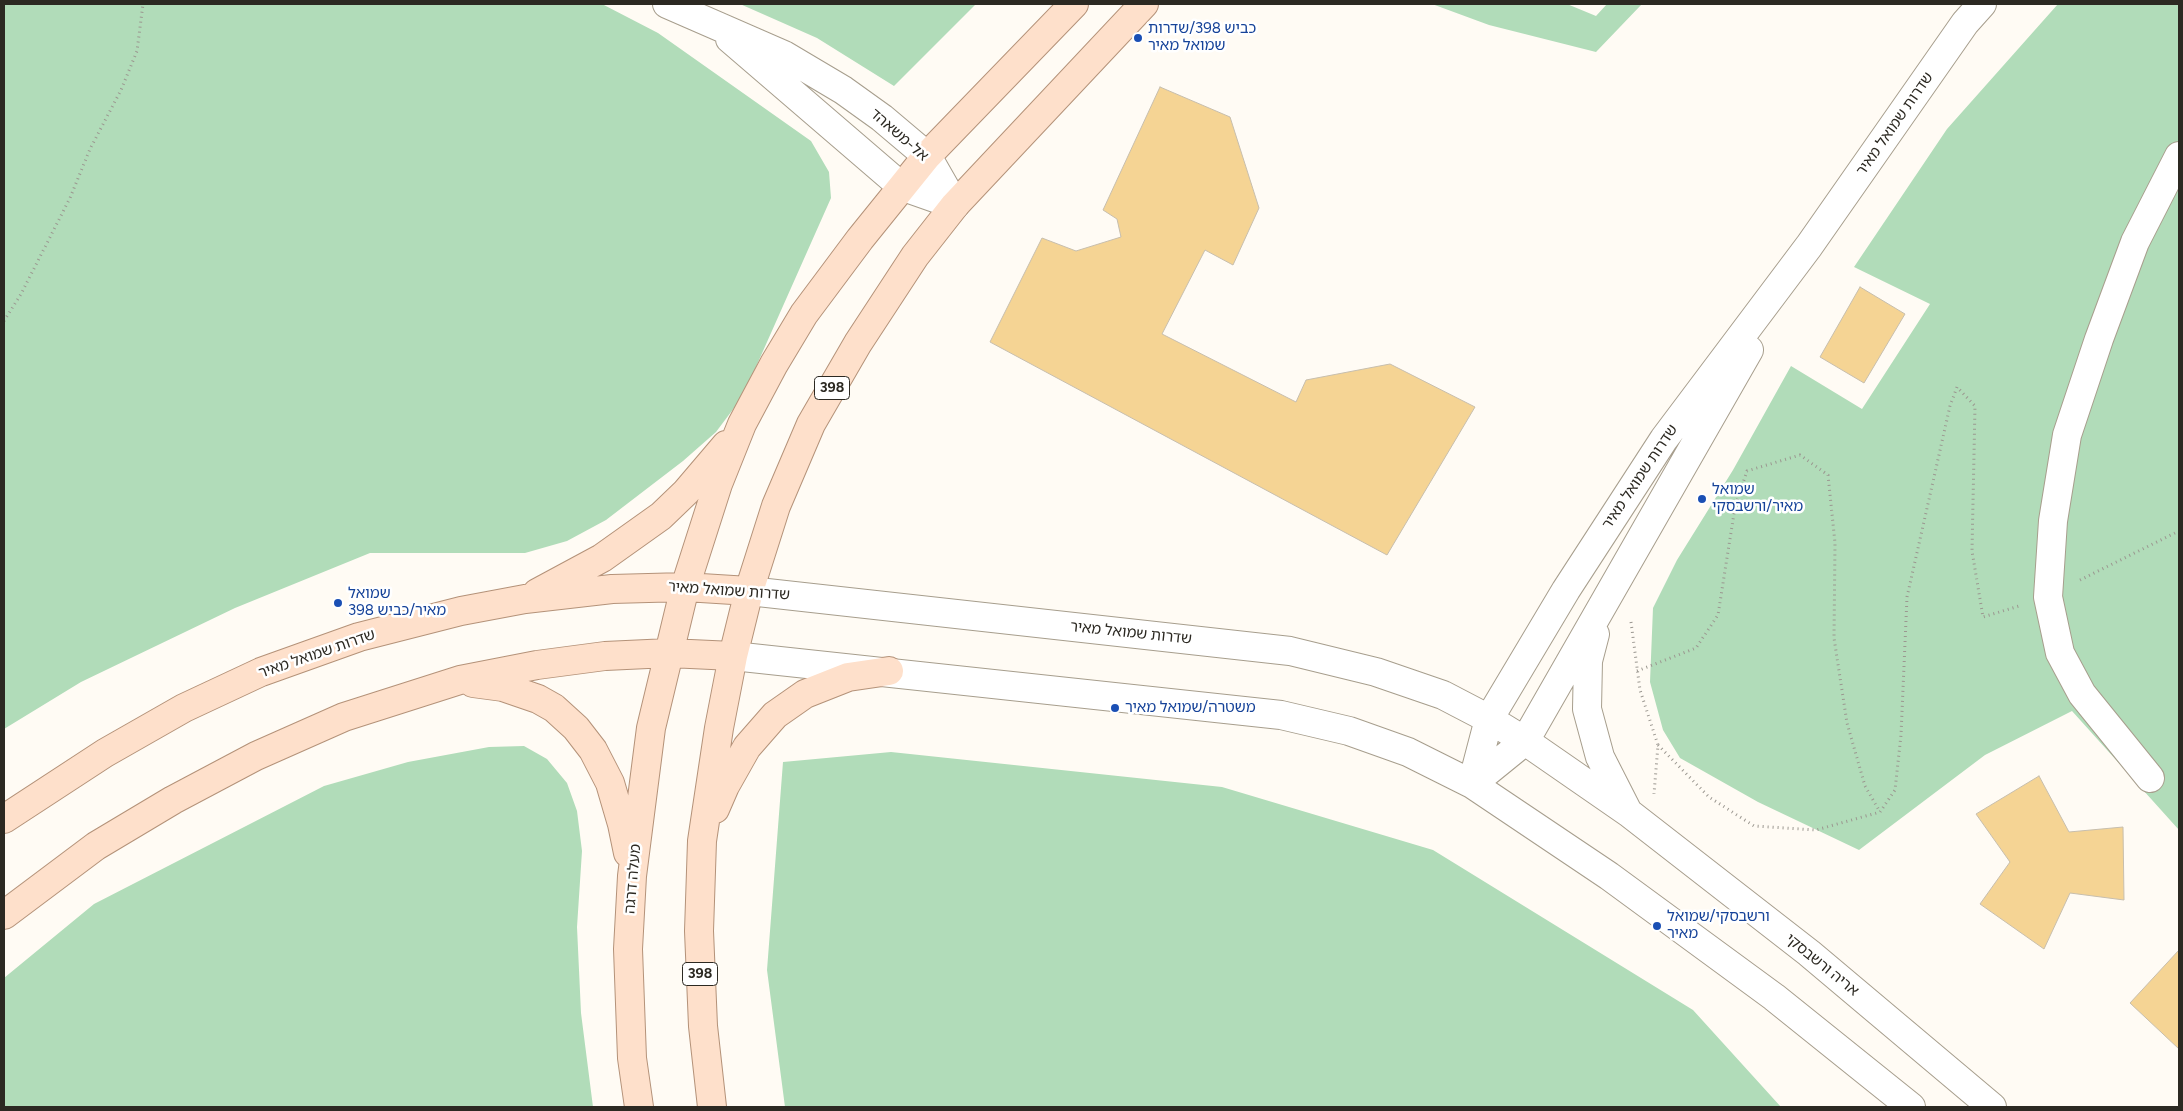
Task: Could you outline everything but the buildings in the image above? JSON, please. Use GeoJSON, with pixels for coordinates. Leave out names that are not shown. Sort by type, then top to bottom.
{"type":"FeatureCollection","features":[{"type":"Feature","properties":{"kind":"main road"},"geometry":{"type":"LineString","coordinates":[[525,600],[602,558],[661,516],[686,492],[742,424],[774,364],[804,314],[901,186],[927,156],[1074,4]]}},
{"type":"Feature","properties":{"kind":"main road","name":"398"},"geometry":{"type":"LineString","coordinates":[[712,1107],[703,1026],[699,931],[702,841],[719,728],[733,656],[749,591],[776,506],[811,424],[858,342],[915,256],[955,206],[1144,4]]}},
{"type":"Feature","properties":{"kind":"main road","name":"מעלה דרגה"},"geometry":{"type":"LineString","coordinates":[[639,1107],[632,1058],[628,949],[632,876],[651,728],[685,587],[718,484],[742,424]]}},
{"type":"Feature","properties":{"kind":"main road","name":"שדרות שמואל מאיר"},"geometry":{"type":"LineString","coordinates":[[4,819],[113,748],[184,708],[261,672],[359,638],[461,611],[525,600],[612,589],[685,587],[749,591]]}},
{"type":"Feature","properties":{"kind":"main road"},"geometry":{"type":"LineString","coordinates":[[4,915],[96,846],[173,800],[248,761],[344,717],[460,680],[537,665],[586,659],[669,653],[733,656]]}},
{"type":"Feature","properties":{"kind":"main road"},"geometry":{"type":"LineString","coordinates":[[702,841],[725,786],[747,747],[775,714],[805,694],[848,678],[889,671]]}},
{"type":"Feature","properties":{"kind":"main road"},"geometry":{"type":"LineString","coordinates":[[460,680],[503,687],[538,699],[554,708],[576,728],[593,750],[610,783],[622,824],[632,876]]}},
{"type":"Feature","properties":{"kind":"street","name":"אל-משאהד"},"geometry":{"type":"LineString","coordinates":[[667,4],[766,47],[814,71],[882,118],[927,156],[955,206]]}},
{"type":"Feature","properties":{"kind":"street","name":"שדרות שמואל מאיר"},"geometry":{"type":"LineString","coordinates":[[1472,784],[1489,719],[1566,590],[1664,439],[1809,246],[1965,23],[1982,4]]}},
{"type":"Feature","properties":{"kind":"street","name":"אל-משאהד"},"geometry":{"type":"LineString","coordinates":[[714,25],[901,186],[955,206]]}},
{"type":"Feature","properties":{"kind":"street"},"geometry":{"type":"LineString","coordinates":[[2150,778],[2082,694],[2060,653],[2048,597],[2053,520],[2068,436],[2099,339],[2136,242],[2179,156]]}},
{"type":"Feature","properties":{"kind":"street","name":"שדרות שמואל מאיר"},"geometry":{"type":"LineString","coordinates":[[1472,784],[1525,741],[1809,246]]}},
{"type":"Feature","properties":{"kind":"street","name":"שדרות שמואל מאיר"},"geometry":{"type":"LineString","coordinates":[[749,591],[1290,651],[1376,672],[1443,695],[1489,719],[1525,741]]}},
{"type":"Feature","properties":{"kind":"street"},"geometry":{"type":"LineString","coordinates":[[1604,604],[1588,661],[1588,709],[1600,757],[1629,813]]}},
{"type":"Feature","properties":{"kind":"street"},"geometry":{"type":"LineString","coordinates":[[733,656],[889,671],[1281,715],[1349,731],[1408,752],[1472,784],[1609,876],[1774,997],[1911,1107]]}},
{"type":"Feature","properties":{"kind":"street","name":"אריה ורשבסקי"},"geometry":{"type":"LineString","coordinates":[[1525,741],[1629,813],[1809,953],[1992,1107]]}},
{"type":"Feature","properties":{"kind":"path"},"geometry":{"type":"LineString","coordinates":[[4,321],[21,294],[70,198],[90,149],[121,90],[137,51],[143,4]]}},
{"type":"Feature","properties":{"kind":"path"},"geometry":{"type":"LineString","coordinates":[[1658,745],[1709,797],[1754,826],[1816,830],[1880,812],[1895,790],[1901,726],[1907,597],[1919,552],[1950,406],[1957,388],[1975,406],[1972,551],[1983,617],[2048,597],[2179,531]]}},
{"type":"Feature","properties":{"kind":"path"},"geometry":{"type":"LineString","coordinates":[[1637,671],[1696,648],[1718,616],[1735,507],[1747,471],[1800,455],[1828,475],[1834,543],[1835,647],[1847,723],[1865,786],[1880,812]]}},
{"type":"Feature","properties":{"kind":"path"},"geometry":{"type":"LineString","coordinates":[[1631,621],[1640,690],[1658,745],[1651,830]]}},
{"type":"Feature","properties":{"kind":"green space"},"geometry":{"type":"Polygon","coordinates":[[[4,4],[602,4],[658,33],[811,141],[829,172],[831,198],[743,396],[716,432],[683,461],[606,520],[567,541],[525,553],[370,553],[235,608],[81,682],[4,729],[4,4]]]}},
{"type":"Feature","properties":{"kind":"green space"},"geometry":{"type":"Polygon","coordinates":[[[740,4],[976,4],[894,86],[817,38],[740,4]]]}},
{"type":"Feature","properties":{"kind":"green space"},"geometry":{"type":"Polygon","coordinates":[[[1432,4],[1567,4],[1596,16],[1607,4],[1642,4],[1596,52],[1489,25],[1432,4]]]}},
{"type":"Feature","properties":{"kind":"green space"},"geometry":{"type":"Polygon","coordinates":[[[2058,4],[2179,4],[2179,830],[2072,711],[1985,755],[1859,850],[1758,802],[1680,758],[1663,730],[1650,682],[1653,608],[1677,560],[1733,470],[1791,366],[1862,409],[1930,304],[1854,267],[1947,129],[2058,4]]]}},
{"type":"Feature","properties":{"kind":"green space"},"geometry":{"type":"Polygon","coordinates":[[[524,746],[547,759],[567,783],[577,811],[582,851],[577,927],[581,1013],[593,1107],[4,1107],[4,978],[94,904],[324,786],[408,762],[489,747],[524,746]]]}},
{"type":"Feature","properties":{"kind":"green space"},"geometry":{"type":"Polygon","coordinates":[[[891,752],[1222,787],[1433,850],[1693,1010],[1781,1107],[785,1107],[767,970],[783,762],[891,752]]]}},
{"type":"Feature","properties":{"kind":"place","name":"כביש 398/שדרות שמואל מאיר"},"geometry":{"type":"Point","coordinates":[1138,38]}},
{"type":"Feature","properties":{"kind":"place","name":"שמואל מאיר/ורשבסקי"},"geometry":{"type":"Point","coordinates":[1702,499]}},
{"type":"Feature","properties":{"kind":"place","name":"שמואל מאיר/כביש 398"},"geometry":{"type":"Point","coordinates":[338,603]}},
{"type":"Feature","properties":{"kind":"place","name":"משטרה/שמואל מאיר"},"geometry":{"type":"Point","coordinates":[1115,708]}},
{"type":"Feature","properties":{"kind":"place","name":"ורשבסקי/שמואל מאיר"},"geometry":{"type":"Point","coordinates":[1657,926]}}]}
